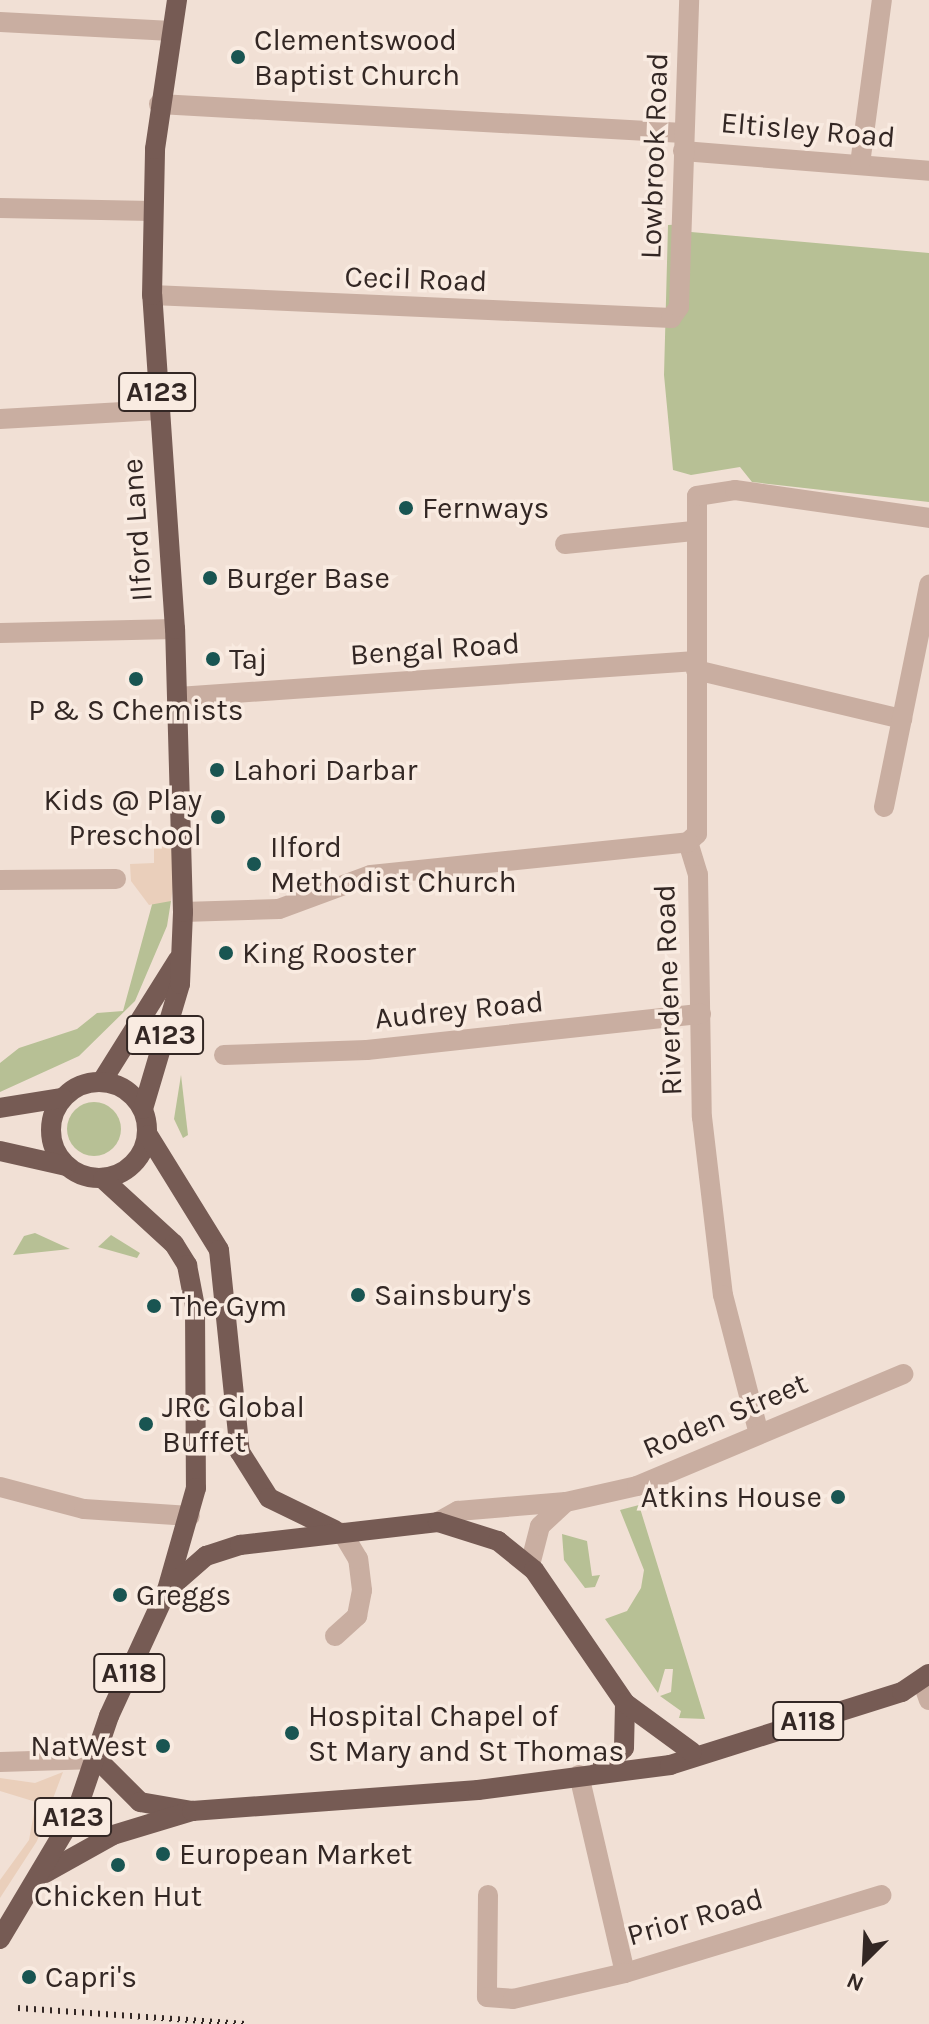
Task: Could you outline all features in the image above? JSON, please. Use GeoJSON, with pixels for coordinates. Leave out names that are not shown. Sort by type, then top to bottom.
{"type":"FeatureCollection","features":[{"type":"Feature","properties":{"kind":"main road","name":"Ilford Lane"},"geometry":{"type":"LineString","coordinates":[[143,1109],[180,984],[178,960],[183,912],[175,629],[152,295],[152,211],[159,104],[177,0]]}},
{"type":"Feature","properties":{"kind":"main road","name":"Ilford Lane"},"geometry":{"type":"LineString","coordinates":[[102,1081],[178,960]]}},
{"type":"Feature","properties":{"kind":"main road"},"geometry":{"type":"LineString","coordinates":[[0,1108],[62,1098],[102,1081],[128,1090],[143,1109]]}},
{"type":"Feature","properties":{"kind":"main road"},"geometry":{"type":"LineString","coordinates":[[62,1098],[51,1130],[66,1166]]}},
{"type":"Feature","properties":{"kind":"main road","name":"A118"},"geometry":{"type":"LineString","coordinates":[[143,1109],[148,1135],[219,1250],[240,1452],[259,1490],[302,1519],[342,1532]]}},
{"type":"Feature","properties":{"kind":"main road"},"geometry":{"type":"LineString","coordinates":[[103,1179],[137,1160],[148,1135]]}},
{"type":"Feature","properties":{"kind":"main road","name":"A118"},"geometry":{"type":"LineString","coordinates":[[0,1151],[66,1166],[103,1179],[150,1219],[187,1265],[198,1463],[190,1516],[167,1590],[97,1759],[140,1802],[192,1811]]}},
{"type":"Feature","properties":{"kind":"main road","name":"A118"},"geometry":{"type":"LineString","coordinates":[[167,1590],[206,1556],[342,1532],[438,1522],[498,1541],[530,1565],[625,1703],[692,1752]]}},
{"type":"Feature","properties":{"kind":"main road","name":"A118"},"geometry":{"type":"LineString","coordinates":[[45,1873],[113,1835],[192,1811],[670,1765],[692,1752],[927,1685]]}},
{"type":"Feature","properties":{"kind":"main road"},"geometry":{"type":"LineString","coordinates":[[588,1775],[624,1748],[625,1703]]}},
{"type":"Feature","properties":{"kind":"main road","name":"A123"},"geometry":{"type":"LineString","coordinates":[[0,1937],[45,1873],[97,1759]]}},
{"type":"Feature","properties":{"kind":"street","name":"Lowbrook Road"},"geometry":{"type":"LineString","coordinates":[[674,314],[689,0]]}},
{"type":"Feature","properties":{"kind":"street"},"geometry":{"type":"LineString","coordinates":[[860,164],[882,0]]}},
{"type":"Feature","properties":{"kind":"street"},"geometry":{"type":"LineString","coordinates":[[0,22],[172,31]]}},
{"type":"Feature","properties":{"kind":"street","name":"Eltisley Road"},"geometry":{"type":"LineString","coordinates":[[159,104],[683,142],[929,171]]}},
{"type":"Feature","properties":{"kind":"street"},"geometry":{"type":"LineString","coordinates":[[0,208],[152,211]]}},
{"type":"Feature","properties":{"kind":"street","name":"Cecil Road"},"geometry":{"type":"LineString","coordinates":[[152,295],[661,321],[674,314]]}},
{"type":"Feature","properties":{"kind":"street"},"geometry":{"type":"LineString","coordinates":[[0,419],[158,410]]}},
{"type":"Feature","properties":{"kind":"street","name":"Riverdene Road"},"geometry":{"type":"LineString","coordinates":[[759,1434],[723,1295],[702,1117],[698,875],[688,842],[697,834],[693,531],[697,496],[735,490],[929,518]]}},
{"type":"Feature","properties":{"kind":"street"},"geometry":{"type":"LineString","coordinates":[[565,544],[693,531]]}},
{"type":"Feature","properties":{"kind":"street"},"geometry":{"type":"LineString","coordinates":[[884,807],[929,585]]}},
{"type":"Feature","properties":{"kind":"street"},"geometry":{"type":"LineString","coordinates":[[0,633],[175,629]]}},
{"type":"Feature","properties":{"kind":"street","name":"Bengal Road"},"geometry":{"type":"LineString","coordinates":[[178,697],[696,666],[902,719]]}},
{"type":"Feature","properties":{"kind":"street"},"geometry":{"type":"LineString","coordinates":[[183,912],[279,909],[371,875],[688,842]]}},
{"type":"Feature","properties":{"kind":"street"},"geometry":{"type":"LineString","coordinates":[[0,880],[116,879]]}},
{"type":"Feature","properties":{"kind":"street","name":"Audrey Road"},"geometry":{"type":"LineString","coordinates":[[224,1055],[367,1050],[701,1014]]}},
{"type":"Feature","properties":{"kind":"street","name":"Roden Street"},"geometry":{"type":"LineString","coordinates":[[438,1522],[458,1511],[566,1502],[637,1486],[903,1374]]}},
{"type":"Feature","properties":{"kind":"street"},"geometry":{"type":"LineString","coordinates":[[0,1487],[84,1509],[190,1516]]}},
{"type":"Feature","properties":{"kind":"street"},"geometry":{"type":"LineString","coordinates":[[530,1565],[540,1526],[566,1502]]}},
{"type":"Feature","properties":{"kind":"street"},"geometry":{"type":"LineString","coordinates":[[335,1636],[357,1616],[362,1590],[358,1559],[342,1532]]}},
{"type":"Feature","properties":{"kind":"street"},"geometry":{"type":"LineString","coordinates":[[0,1762],[97,1759]]}},
{"type":"Feature","properties":{"kind":"street","name":"Prior Road"},"geometry":{"type":"LineString","coordinates":[[588,1775],[625,1973],[881,1895]]}},
{"type":"Feature","properties":{"kind":"street"},"geometry":{"type":"LineString","coordinates":[[488,1895],[487,1997],[513,1999],[625,1973]]}},
{"type":"Feature","properties":{"kind":"green space"},"geometry":{"type":"Polygon","coordinates":[[[691,224],[691,232],[929,253],[929,502],[752,482],[740,467],[691,475],[673,470],[664,375],[668,225],[691,224]]]}},
{"type":"Feature","properties":{"kind":"green space"},"geometry":{"type":"Polygon","coordinates":[[[153,901],[171,901],[167,926],[135,1001],[79,1056],[0,1092],[0,1063],[19,1048],[77,1029],[97,1013],[123,1011],[153,901]]]}},
{"type":"Feature","properties":{"kind":"green space"},"geometry":{"type":"Polygon","coordinates":[[[181,1075],[188,1135],[183,1138],[174,1119],[181,1075]]]}},
{"type":"Feature","properties":{"kind":"green space"},"geometry":{"type":"Polygon","coordinates":[[[94,1102],[113,1110],[121,1129],[113,1148],[94,1156],[75,1148],[67,1129],[75,1110],[94,1102]]]}},
{"type":"Feature","properties":{"kind":"green space"},"geometry":{"type":"Polygon","coordinates":[[[35,1233],[70,1249],[13,1255],[24,1236],[35,1233]]]}},
{"type":"Feature","properties":{"kind":"green space"},"geometry":{"type":"Polygon","coordinates":[[[111,1235],[140,1253],[137,1258],[98,1247],[111,1235]]]}},
{"type":"Feature","properties":{"kind":"green space"},"geometry":{"type":"Polygon","coordinates":[[[639,1505],[705,1719],[679,1718],[681,1711],[660,1696],[671,1692],[673,1669],[665,1669],[658,1693],[605,1619],[627,1611],[641,1588],[644,1570],[620,1510],[639,1505]]]}},
{"type":"Feature","properties":{"kind":"green space"},"geometry":{"type":"Polygon","coordinates":[[[562,1534],[587,1541],[592,1576],[600,1575],[595,1587],[585,1588],[564,1560],[562,1534]]]}},
{"type":"Feature","properties":{"kind":"shaded area"},"geometry":{"type":"Polygon","coordinates":[[[154,845],[174,846],[174,880],[171,901],[149,905],[131,881],[130,864],[154,863],[154,845]]]}},
{"type":"Feature","properties":{"kind":"shaded area"},"geometry":{"type":"Polygon","coordinates":[[[63,1772],[37,1841],[0,1898],[0,1880],[29,1840],[36,1802],[0,1791],[0,1778],[35,1783],[63,1772]]]}},
{"type":"Feature","properties":{"kind":"railway"},"geometry":{"type":"LineString","coordinates":[[18,2008],[245,2024]]}},
{"type":"Feature","properties":{"kind":"place","name":"Clementswood Baptist Church"},"geometry":{"type":"Point","coordinates":[238,57]}},
{"type":"Feature","properties":{"kind":"place","name":"Fernways"},"geometry":{"type":"Point","coordinates":[406,508]}},
{"type":"Feature","properties":{"kind":"place","name":"Burger Base"},"geometry":{"type":"Point","coordinates":[210,578]}},
{"type":"Feature","properties":{"kind":"place","name":"Taj"},"geometry":{"type":"Point","coordinates":[213,659]}},
{"type":"Feature","properties":{"kind":"place","name":"P & S Chemists"},"geometry":{"type":"Point","coordinates":[136,679]}},
{"type":"Feature","properties":{"kind":"place","name":"Lahori Darbar"},"geometry":{"type":"Point","coordinates":[217,770]}},
{"type":"Feature","properties":{"kind":"place","name":"Kids @ Play Preschool"},"geometry":{"type":"Point","coordinates":[218,817]}},
{"type":"Feature","properties":{"kind":"place","name":"Ilford Methodist Church"},"geometry":{"type":"Point","coordinates":[254,864]}},
{"type":"Feature","properties":{"kind":"place","name":"King Rooster"},"geometry":{"type":"Point","coordinates":[226,953]}},
{"type":"Feature","properties":{"kind":"place","name":"Sainsbury's"},"geometry":{"type":"Point","coordinates":[358,1295]}},
{"type":"Feature","properties":{"kind":"place","name":"The Gym"},"geometry":{"type":"Point","coordinates":[154,1306]}},
{"type":"Feature","properties":{"kind":"place","name":"JRC Global Buffet"},"geometry":{"type":"Point","coordinates":[146,1424]}},
{"type":"Feature","properties":{"kind":"place","name":"Atkins House"},"geometry":{"type":"Point","coordinates":[838,1497]}},
{"type":"Feature","properties":{"kind":"place","name":"Greggs"},"geometry":{"type":"Point","coordinates":[120,1595]}},
{"type":"Feature","properties":{"kind":"place","name":"Hospital Chapel of St Mary and St Thomas"},"geometry":{"type":"Point","coordinates":[292,1733]}},
{"type":"Feature","properties":{"kind":"place","name":"NatWest"},"geometry":{"type":"Point","coordinates":[163,1746]}},
{"type":"Feature","properties":{"kind":"place","name":"European Market"},"geometry":{"type":"Point","coordinates":[163,1854]}},
{"type":"Feature","properties":{"kind":"place","name":"Chicken Hut"},"geometry":{"type":"Point","coordinates":[118,1865]}},
{"type":"Feature","properties":{"kind":"place","name":"Capri's"},"geometry":{"type":"Point","coordinates":[29,1977]}}]}
